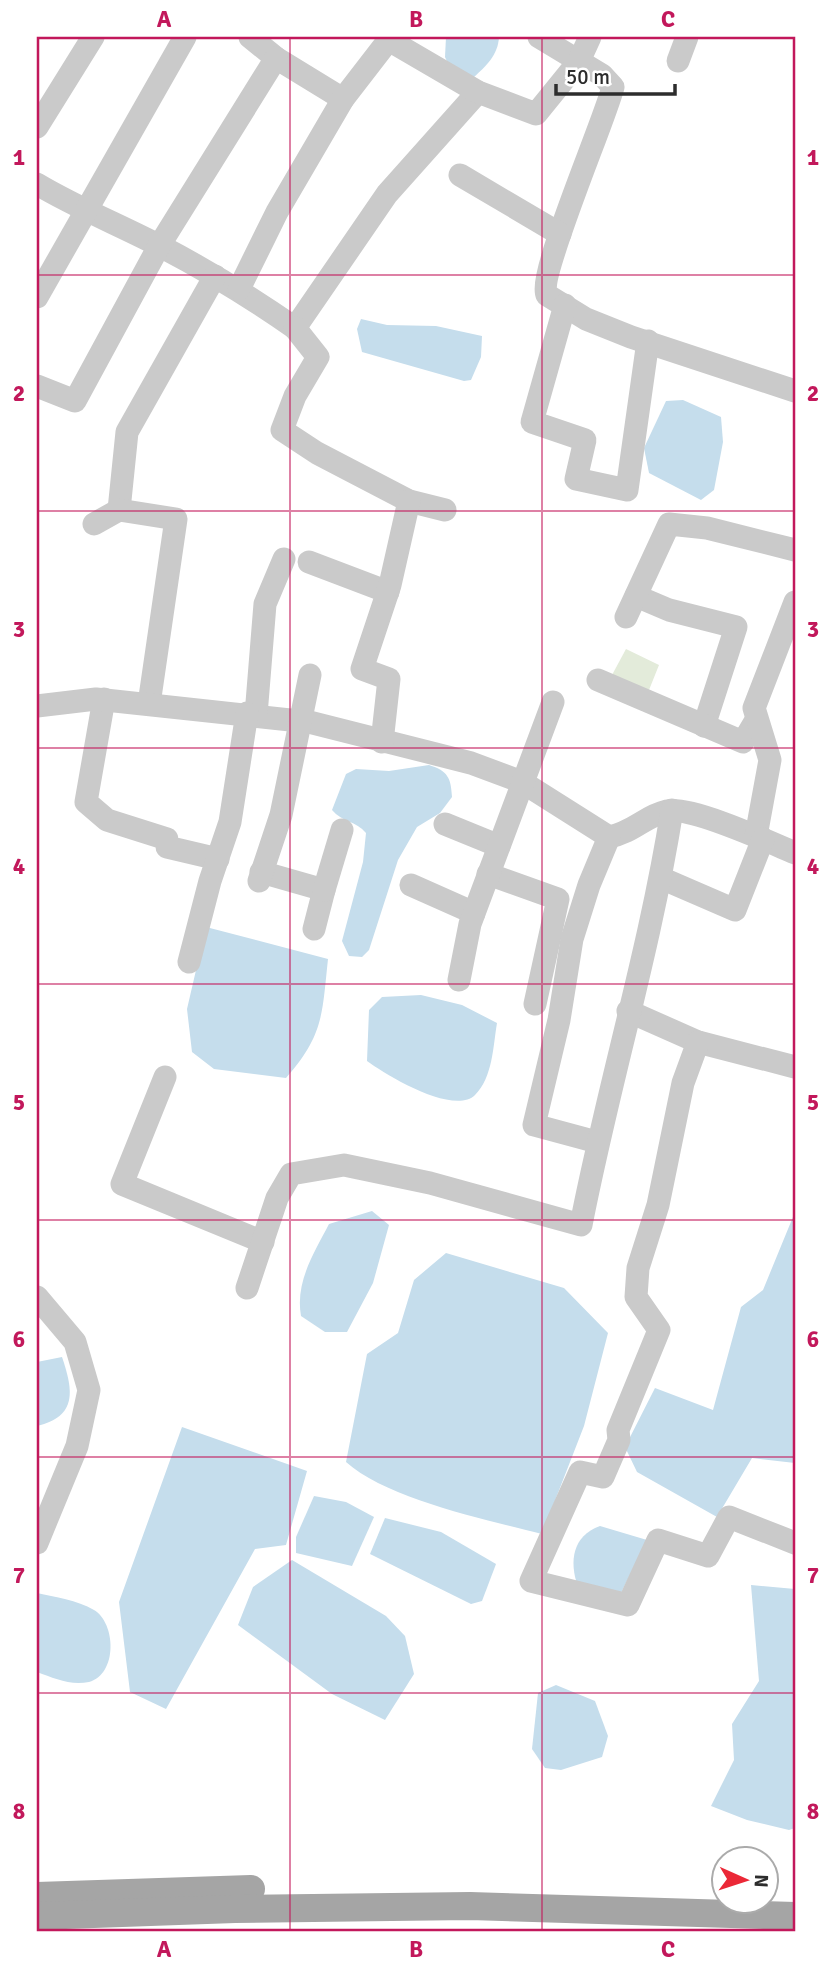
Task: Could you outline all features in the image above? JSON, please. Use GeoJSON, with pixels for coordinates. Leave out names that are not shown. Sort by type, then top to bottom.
{"type":"FeatureCollection","features":[{"type":"Feature","properties":{"kind":"main road"},"geometry":{"type":"LineString","coordinates":[[37,1896],[352,1888],[710,1899]]}},
{"type":"Feature","properties":{"kind":"main road"},"geometry":{"type":"LineString","coordinates":[[37,1916],[235,1909],[470,1906],[795,1916]]}},
{"type":"Feature","properties":{"kind":"street"},"geometry":{"type":"LineString","coordinates":[[37,127],[93,37]]}},
{"type":"Feature","properties":{"kind":"street"},"geometry":{"type":"LineString","coordinates":[[37,297],[185,37]]}},
{"type":"Feature","properties":{"kind":"street"},"geometry":{"type":"LineString","coordinates":[[250,37],[276,58],[343,99]]}},
{"type":"Feature","properties":{"kind":"street"},"geometry":{"type":"LineString","coordinates":[[539,37],[610,80],[613,87],[560,234],[545,290],[586,319],[795,391]]}},
{"type":"Feature","properties":{"kind":"street"},"geometry":{"type":"LineString","coordinates":[[239,289],[277,212],[343,99],[384,39],[478,92],[538,114],[579,61],[590,37]]}},
{"type":"Feature","properties":{"kind":"street"},"geometry":{"type":"LineString","coordinates":[[678,61],[687,37]]}},
{"type":"Feature","properties":{"kind":"street"},"geometry":{"type":"LineString","coordinates":[[37,386],[75,401],[159,246],[276,58]]}},
{"type":"Feature","properties":{"kind":"street"},"geometry":{"type":"LineString","coordinates":[[295,328],[387,194],[478,92]]}},
{"type":"Feature","properties":{"kind":"street"},"geometry":{"type":"LineString","coordinates":[[460,176],[560,234]]}},
{"type":"Feature","properties":{"kind":"street"},"geometry":{"type":"LineString","coordinates":[[37,184],[84,212],[159,246],[239,289],[295,328],[318,358],[295,396],[282,430],[317,453],[409,501],[444,510]]}},
{"type":"Feature","properties":{"kind":"street"},"geometry":{"type":"LineString","coordinates":[[119,510],[127,432],[215,276]]}},
{"type":"Feature","properties":{"kind":"street"},"geometry":{"type":"LineString","coordinates":[[565,305],[532,422],[585,440],[576,479],[627,490],[648,341]]}},
{"type":"Feature","properties":{"kind":"street"},"geometry":{"type":"LineString","coordinates":[[382,741],[389,679],[362,669],[388,592],[409,501]]}},
{"type":"Feature","properties":{"kind":"street"},"geometry":{"type":"LineString","coordinates":[[94,524],[119,510],[176,519],[149,704]]}},
{"type":"Feature","properties":{"kind":"street"},"geometry":{"type":"LineString","coordinates":[[704,726],[736,627],[669,610],[631,606],[670,524],[707,528],[795,550]]}},
{"type":"Feature","properties":{"kind":"street"},"geometry":{"type":"LineString","coordinates":[[189,962],[230,822],[252,714],[265,604],[285,559]]}},
{"type":"Feature","properties":{"kind":"street"},"geometry":{"type":"LineString","coordinates":[[309,562],[388,592]]}},
{"type":"Feature","properties":{"kind":"street"},"geometry":{"type":"LineString","coordinates":[[661,878],[735,910],[759,838],[770,772],[770,760],[754,708],[795,602]]}},
{"type":"Feature","properties":{"kind":"street"},"geometry":{"type":"LineString","coordinates":[[310,675],[281,815],[260,877],[324,890]]}},
{"type":"Feature","properties":{"kind":"street"},"geometry":{"type":"LineString","coordinates":[[598,680],[743,743],[756,720]]}},
{"type":"Feature","properties":{"kind":"street"},"geometry":{"type":"LineString","coordinates":[[104,699],[86,802],[107,820],[167,839],[167,847],[218,859]]}},
{"type":"Feature","properties":{"kind":"street"},"geometry":{"type":"LineString","coordinates":[[37,706],[61,701],[104,699],[252,714],[299,722],[471,763],[522,782],[609,837],[628,833],[654,814],[672,810],[727,824],[795,853]]}},
{"type":"Feature","properties":{"kind":"street"},"geometry":{"type":"LineString","coordinates":[[459,979],[474,913],[553,702]]}},
{"type":"Feature","properties":{"kind":"street"},"geometry":{"type":"LineString","coordinates":[[247,1288],[277,1198],[290,1174],[344,1165],[430,1184],[581,1225],[597,1142],[661,878],[672,810]]}},
{"type":"Feature","properties":{"kind":"street"},"geometry":{"type":"LineString","coordinates":[[445,824],[499,846]]}},
{"type":"Feature","properties":{"kind":"street"},"geometry":{"type":"LineString","coordinates":[[314,929],[342,830]]}},
{"type":"Feature","properties":{"kind":"street"},"geometry":{"type":"LineString","coordinates":[[597,1142],[534,1125],[559,1020],[572,939],[589,885],[609,837]]}},
{"type":"Feature","properties":{"kind":"street"},"geometry":{"type":"LineString","coordinates":[[488,874],[558,899],[535,1004]]}},
{"type":"Feature","properties":{"kind":"street"},"geometry":{"type":"LineString","coordinates":[[411,885],[474,913]]}},
{"type":"Feature","properties":{"kind":"street"},"geometry":{"type":"LineString","coordinates":[[628,1011],[698,1042],[795,1067]]}},
{"type":"Feature","properties":{"kind":"street"},"geometry":{"type":"LineString","coordinates":[[698,1042],[683,1083],[658,1205],[638,1268],[636,1297],[659,1330],[618,1430],[619,1440],[603,1477],[580,1472],[531,1581],[628,1605],[658,1540],[708,1556],[729,1517],[795,1543]]}},
{"type":"Feature","properties":{"kind":"street"},"geometry":{"type":"LineString","coordinates":[[165,1077],[122,1184],[264,1242]]}},
{"type":"Feature","properties":{"kind":"street"},"geometry":{"type":"LineString","coordinates":[[37,1297],[75,1342],[89,1390],[77,1446],[37,1543]]}},
{"type":"Feature","properties":{"kind":"green space"},"geometry":{"type":"Polygon","coordinates":[[[626,649],[659,665],[649,690],[612,675],[626,649]]]}},
{"type":"Feature","properties":{"kind":"water"},"geometry":{"type":"Polygon","coordinates":[[[446,37],[499,37],[494,55],[474,77],[450,68],[445,57],[446,37]]]}},
{"type":"Feature","properties":{"kind":"water"},"geometry":{"type":"Polygon","coordinates":[[[361,319],[387,325],[436,326],[482,336],[481,357],[471,380],[464,381],[362,352],[357,329],[361,319]]]}},
{"type":"Feature","properties":{"kind":"water"},"geometry":{"type":"Polygon","coordinates":[[[683,400],[721,417],[723,442],[714,490],[701,500],[649,473],[644,448],[666,401],[683,400]]]}},
{"type":"Feature","properties":{"kind":"water"},"geometry":{"type":"Polygon","coordinates":[[[429,765],[447,776],[452,797],[440,813],[417,827],[398,860],[369,950],[362,957],[349,956],[342,941],[363,862],[366,833],[332,810],[346,774],[356,769],[389,771],[429,765]]]}},
{"type":"Feature","properties":{"kind":"water"},"geometry":{"type":"Polygon","coordinates":[[[206,927],[328,959],[319,1023],[308,1049],[286,1078],[214,1069],[192,1052],[187,1009],[206,927]]]}},
{"type":"Feature","properties":{"kind":"water"},"geometry":{"type":"Polygon","coordinates":[[[421,995],[462,1005],[497,1023],[485,1079],[475,1095],[465,1100],[452,1101],[420,1091],[367,1061],[369,1010],[382,997],[421,995]]]}},
{"type":"Feature","properties":{"kind":"water"},"geometry":{"type":"Polygon","coordinates":[[[372,1211],[389,1225],[373,1283],[347,1332],[325,1332],[301,1316],[301,1291],[307,1268],[329,1224],[372,1211]]]}},
{"type":"Feature","properties":{"kind":"water"},"geometry":{"type":"Polygon","coordinates":[[[795,1212],[795,1463],[752,1458],[717,1517],[637,1472],[625,1447],[655,1388],[713,1410],[741,1307],[763,1290],[795,1212]]]}},
{"type":"Feature","properties":{"kind":"water"},"geometry":{"type":"Polygon","coordinates":[[[446,1253],[564,1288],[608,1333],[584,1426],[542,1534],[439,1507],[386,1487],[346,1462],[367,1354],[398,1333],[414,1280],[446,1253]]]}},
{"type":"Feature","properties":{"kind":"water"},"geometry":{"type":"Polygon","coordinates":[[[62,1357],[70,1391],[69,1400],[60,1416],[37,1426],[37,1362],[62,1357]]]}},
{"type":"Feature","properties":{"kind":"water"},"geometry":{"type":"Polygon","coordinates":[[[182,1427],[307,1471],[286,1545],[255,1549],[166,1709],[130,1692],[119,1602],[182,1427]]]}},
{"type":"Feature","properties":{"kind":"water"},"geometry":{"type":"Polygon","coordinates":[[[314,1496],[346,1502],[374,1517],[352,1566],[296,1553],[296,1537],[314,1496]]]}},
{"type":"Feature","properties":{"kind":"water"},"geometry":{"type":"Polygon","coordinates":[[[385,1518],[441,1532],[496,1564],[482,1601],[471,1604],[370,1554],[385,1518]]]}},
{"type":"Feature","properties":{"kind":"water"},"geometry":{"type":"Polygon","coordinates":[[[600,1526],[647,1540],[621,1593],[578,1587],[575,1578],[574,1559],[578,1543],[583,1536],[600,1526]]]}},
{"type":"Feature","properties":{"kind":"water"},"geometry":{"type":"Polygon","coordinates":[[[292,1560],[386,1616],[405,1636],[414,1674],[385,1720],[332,1694],[238,1625],[253,1587],[292,1560]]]}},
{"type":"Feature","properties":{"kind":"water"},"geometry":{"type":"Polygon","coordinates":[[[751,1585],[795,1589],[795,1828],[789,1830],[747,1820],[711,1806],[734,1760],[732,1724],[759,1681],[751,1585]]]}},
{"type":"Feature","properties":{"kind":"water"},"geometry":{"type":"Polygon","coordinates":[[[37,1593],[80,1604],[101,1616],[107,1626],[111,1648],[105,1669],[98,1677],[89,1682],[75,1683],[37,1672],[37,1593]]]}},
{"type":"Feature","properties":{"kind":"water"},"geometry":{"type":"Polygon","coordinates":[[[556,1685],[595,1701],[608,1736],[602,1757],[561,1770],[545,1768],[532,1749],[538,1693],[556,1685]]]}}]}
